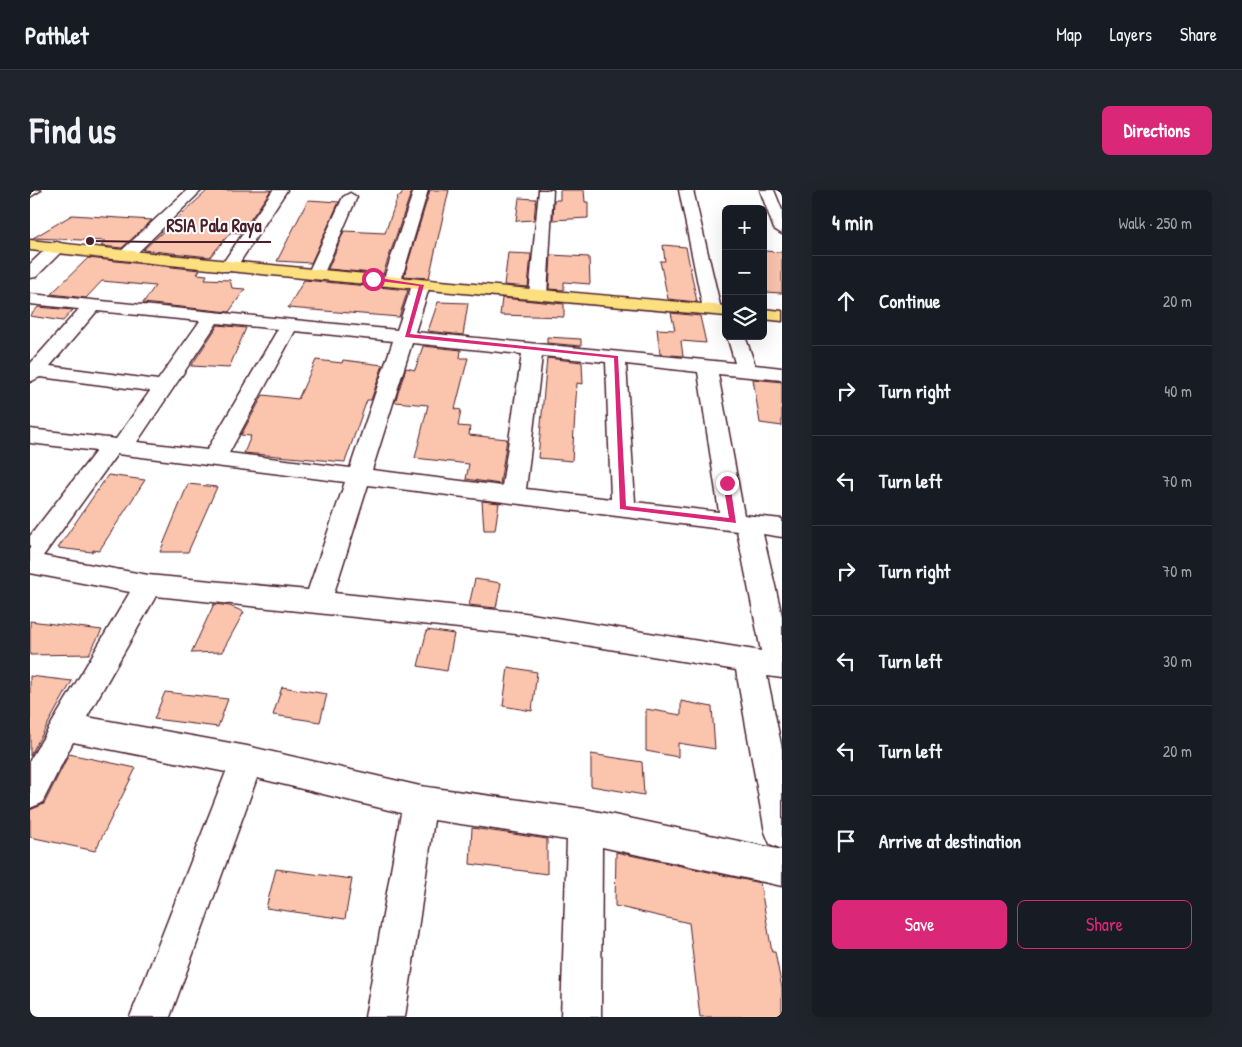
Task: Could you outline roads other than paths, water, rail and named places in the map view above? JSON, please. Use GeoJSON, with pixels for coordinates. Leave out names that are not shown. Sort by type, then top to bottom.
{"type":"FeatureCollection","features":[{"type":"Feature","properties":{"kind":"main road"},"geometry":{"type":"LineString","coordinates":[[30,246],[58,247],[228,268],[316,273],[422,285],[719,310]]}},
{"type":"Feature","properties":{"kind":"main road"},"geometry":{"type":"LineString","coordinates":[[767,314],[782,316]]}},
{"type":"Feature","properties":{"kind":"street"},"geometry":{"type":"LineString","coordinates":[[30,193],[34,190]]}},
{"type":"Feature","properties":{"kind":"street"},"geometry":{"type":"LineString","coordinates":[[126,256],[195,190]]}},
{"type":"Feature","properties":{"kind":"street"},"geometry":{"type":"LineString","coordinates":[[228,268],[280,190]]}},
{"type":"Feature","properties":{"kind":"street"},"geometry":{"type":"LineString","coordinates":[[392,281],[421,190]]}},
{"type":"Feature","properties":{"kind":"street"},"geometry":{"type":"LineString","coordinates":[[538,295],[546,190]]}},
{"type":"Feature","properties":{"kind":"street"},"geometry":{"type":"LineString","coordinates":[[686,190],[719,310]]}},
{"type":"Feature","properties":{"kind":"street"},"geometry":{"type":"LineString","coordinates":[[767,190],[782,229]]}},
{"type":"Feature","properties":{"kind":"street"},"geometry":{"type":"LineString","coordinates":[[316,273],[350,197]]}},
{"type":"Feature","properties":{"kind":"street"},"geometry":{"type":"LineString","coordinates":[[30,272],[58,247]]}},
{"type":"Feature","properties":{"kind":"street"},"geometry":{"type":"LineString","coordinates":[[318,601],[422,285]]}},
{"type":"Feature","properties":{"kind":"street"},"geometry":{"type":"LineString","coordinates":[[30,299],[782,374]]}},
{"type":"Feature","properties":{"kind":"street"},"geometry":{"type":"LineString","coordinates":[[32,373],[93,305]]}},
{"type":"Feature","properties":{"kind":"street"},"geometry":{"type":"LineString","coordinates":[[30,555],[164,387],[212,317]]}},
{"type":"Feature","properties":{"kind":"street"},"geometry":{"type":"LineString","coordinates":[[215,457],[290,324]]}},
{"type":"Feature","properties":{"kind":"street"},"geometry":{"type":"LineString","coordinates":[[737,340],[747,370]]}},
{"type":"Feature","properties":{"kind":"street"},"geometry":{"type":"LineString","coordinates":[[513,494],[533,348]]}},
{"type":"Feature","properties":{"kind":"street"},"geometry":{"type":"LineString","coordinates":[[616,357],[623,508]]}},
{"type":"Feature","properties":{"kind":"street"},"geometry":{"type":"LineString","coordinates":[[707,366],[770,665],[782,832]]}},
{"type":"Feature","properties":{"kind":"street"},"geometry":{"type":"LineString","coordinates":[[32,373],[164,387]]}},
{"type":"Feature","properties":{"kind":"street"},"geometry":{"type":"LineString","coordinates":[[30,436],[118,445],[782,528]]}},
{"type":"Feature","properties":{"kind":"street"},"geometry":{"type":"LineString","coordinates":[[30,563],[148,585],[318,601],[525,624],[770,665]]}},
{"type":"Feature","properties":{"kind":"street"},"geometry":{"type":"LineString","coordinates":[[30,792],[65,727],[148,585]]}},
{"type":"Feature","properties":{"kind":"street"},"geometry":{"type":"LineString","coordinates":[[65,727],[247,761],[420,802],[585,826],[782,868]]}},
{"type":"Feature","properties":{"kind":"street"},"geometry":{"type":"LineString","coordinates":[[150,1017],[247,761]]}},
{"type":"Feature","properties":{"kind":"street"},"geometry":{"type":"LineString","coordinates":[[386,1017],[420,802]]}},
{"type":"Feature","properties":{"kind":"street"},"geometry":{"type":"LineString","coordinates":[[581,1017],[585,826]]}},
{"type":"Feature","properties":{"kind":"place","name":"RSIA Pala Raya"},"geometry":{"type":"Point","coordinates":[90,241]}}]}
